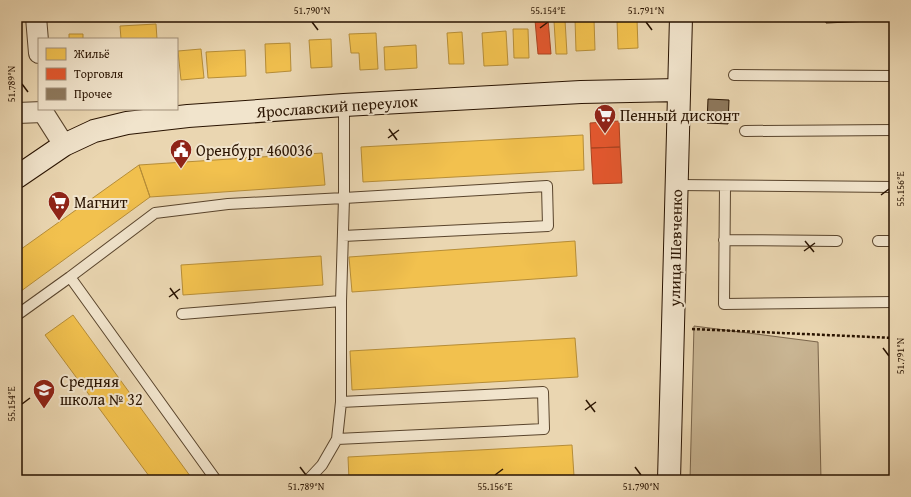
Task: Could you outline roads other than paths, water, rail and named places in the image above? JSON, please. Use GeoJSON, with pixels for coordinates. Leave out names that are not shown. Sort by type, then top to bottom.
{"type":"FeatureCollection","features":[{"type":"Feature","properties":{"kind":"main road","name":"улица Шевченко"},"geometry":{"type":"LineString","coordinates":[[669,480],[681,17]]}},
{"type":"Feature","properties":{"kind":"main road","name":"Ярославский переулок"},"geometry":{"type":"LineString","coordinates":[[17,177],[64,145],[94,131],[127,123],[188,116],[344,106],[581,92],[679,90]]}},
{"type":"Feature","properties":{"kind":"street"},"geometry":{"type":"LineString","coordinates":[[36,17],[38,41]]}},
{"type":"Feature","properties":{"kind":"street"},"geometry":{"type":"LineString","coordinates":[[17,113],[43,110],[64,145]]}},
{"type":"Feature","properties":{"kind":"lane"},"geometry":{"type":"LineString","coordinates":[[734,75],[894,76]]}},
{"type":"Feature","properties":{"kind":"lane"},"geometry":{"type":"LineString","coordinates":[[308,480],[322,465],[337,439],[341,402],[344,106]]}},
{"type":"Feature","properties":{"kind":"lane"},"geometry":{"type":"LineString","coordinates":[[745,131],[894,130]]}},
{"type":"Feature","properties":{"kind":"lane"},"geometry":{"type":"LineString","coordinates":[[677,185],[894,187]]}},
{"type":"Feature","properties":{"kind":"lane"},"geometry":{"type":"LineString","coordinates":[[17,315],[70,278],[155,213],[228,204],[548,186],[548,226],[343,236]]}},
{"type":"Feature","properties":{"kind":"lane"},"geometry":{"type":"LineString","coordinates":[[725,186],[724,304],[894,302]]}},
{"type":"Feature","properties":{"kind":"lane"},"geometry":{"type":"LineString","coordinates":[[724,240],[837,241]]}},
{"type":"Feature","properties":{"kind":"lane"},"geometry":{"type":"LineString","coordinates":[[878,240],[894,241]]}},
{"type":"Feature","properties":{"kind":"lane"},"geometry":{"type":"LineString","coordinates":[[70,278],[216,480]]}},
{"type":"Feature","properties":{"kind":"lane"},"geometry":{"type":"LineString","coordinates":[[182,314],[341,301]]}},
{"type":"Feature","properties":{"kind":"lane"},"geometry":{"type":"LineString","coordinates":[[337,439],[544,429],[543,392],[341,402]]}},
{"type":"Feature","properties":{"kind":"place","name":"Пенный дисконт"},"geometry":{"type":"Point","coordinates":[605,134]}},
{"type":"Feature","properties":{"kind":"place","name":"Оренбург 460036"},"geometry":{"type":"Point","coordinates":[181,170]}},
{"type":"Feature","properties":{"kind":"place","name":"Магнит"},"geometry":{"type":"Point","coordinates":[59,222]}},
{"type":"Feature","properties":{"kind":"place","name":"Средняя школа № 32"},"geometry":{"type":"Point","coordinates":[44,410]}}]}
